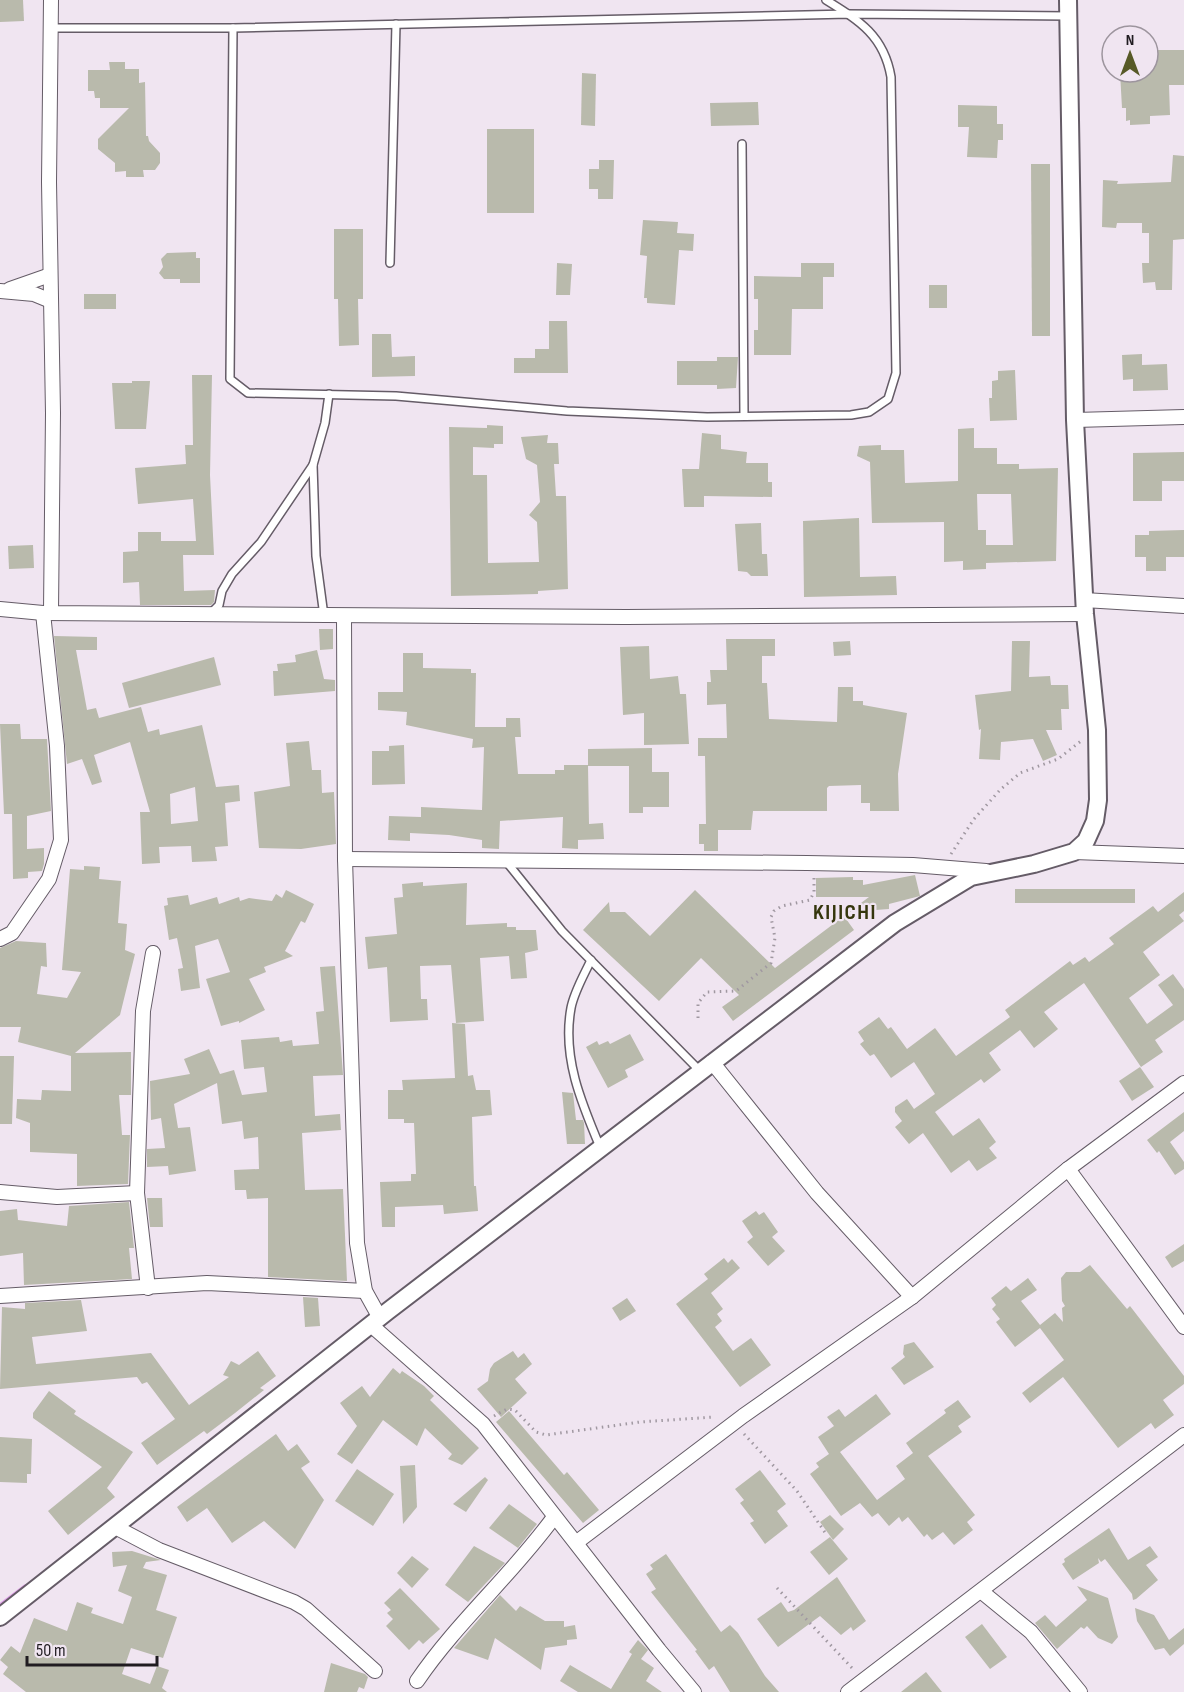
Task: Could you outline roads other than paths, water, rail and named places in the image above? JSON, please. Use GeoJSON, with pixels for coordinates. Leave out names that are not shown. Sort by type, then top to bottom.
{"type":"FeatureCollection","features":[{"type":"Feature","properties":{"kind":"street"},"geometry":{"type":"LineString","coordinates":[[0,939],[12,933],[49,879],[61,840],[47,612],[53,412],[50,275],[51,0]]}},
{"type":"Feature","properties":{"kind":"street"},"geometry":{"type":"LineString","coordinates":[[1068,8],[1075,420],[1084,607],[1097,730],[1098,800],[1095,821],[1086,841],[1074,852]]}},
{"type":"Feature","properties":{"kind":"street"},"geometry":{"type":"LineString","coordinates":[[2,290],[50,275]]}},
{"type":"Feature","properties":{"kind":"street"},"geometry":{"type":"LineString","coordinates":[[2,290],[34,294],[51,300]]}},
{"type":"Feature","properties":{"kind":"street"},"geometry":{"type":"LineString","coordinates":[[1075,420],[1184,417]]}},
{"type":"Feature","properties":{"kind":"street"},"geometry":{"type":"LineString","coordinates":[[0,609],[47,612],[344,616],[1184,606]]}},
{"type":"Feature","properties":{"kind":"street"},"geometry":{"type":"LineString","coordinates":[[344,616],[345,859],[357,1244],[365,1291],[376,1321],[483,1424],[554,1517],[577,1542],[658,1650],[694,1692]]}},
{"type":"Feature","properties":{"kind":"street"},"geometry":{"type":"LineString","coordinates":[[0,1617],[117,1528],[376,1321],[894,923],[955,884],[991,871],[1034,864],[1074,852],[1184,856]]}},
{"type":"Feature","properties":{"kind":"street"},"geometry":{"type":"LineString","coordinates":[[345,859],[807,863],[943,867],[991,871]]}},
{"type":"Feature","properties":{"kind":"street"},"geometry":{"type":"LineString","coordinates":[[148,1288],[137,1193],[143,1011],[153,953]]}},
{"type":"Feature","properties":{"kind":"street"},"geometry":{"type":"LineString","coordinates":[[706,1067],[912,1297]]}},
{"type":"Feature","properties":{"kind":"street"},"geometry":{"type":"LineString","coordinates":[[577,1542],[739,1419],[912,1297],[1068,1169],[1184,1083]]}},
{"type":"Feature","properties":{"kind":"street"},"geometry":{"type":"LineString","coordinates":[[1068,1169],[1184,1327]]}},
{"type":"Feature","properties":{"kind":"street"},"geometry":{"type":"LineString","coordinates":[[0,1192],[57,1197],[137,1193]]}},
{"type":"Feature","properties":{"kind":"street"},"geometry":{"type":"LineString","coordinates":[[0,1296],[207,1283],[365,1291]]}},
{"type":"Feature","properties":{"kind":"street"},"geometry":{"type":"LineString","coordinates":[[848,1692],[982,1592],[1184,1435]]}},
{"type":"Feature","properties":{"kind":"street"},"geometry":{"type":"LineString","coordinates":[[417,1681],[439,1648],[537,1541],[554,1517]]}},
{"type":"Feature","properties":{"kind":"street"},"geometry":{"type":"LineString","coordinates":[[117,1528],[159,1551],[306,1608],[375,1671]]}},
{"type":"Feature","properties":{"kind":"street"},"geometry":{"type":"LineString","coordinates":[[982,1592],[1031,1632],[1080,1692]]}},
{"type":"Feature","properties":{"kind":"lane"},"geometry":{"type":"LineString","coordinates":[[233,28],[230,379],[248,393],[430,398],[567,411],[707,417],[860,414],[881,406],[893,389],[896,345],[891,77],[887,56],[873,34],[849,14],[826,0]]}},
{"type":"Feature","properties":{"kind":"lane"},"geometry":{"type":"LineString","coordinates":[[50,28],[233,28],[1068,8]]}},
{"type":"Feature","properties":{"kind":"lane"},"geometry":{"type":"LineString","coordinates":[[390,263],[396,24]]}},
{"type":"Feature","properties":{"kind":"lane"},"geometry":{"type":"LineString","coordinates":[[742,144],[744,416]]}},
{"type":"Feature","properties":{"kind":"lane"},"geometry":{"type":"LineString","coordinates":[[324,616],[316,556],[313,465],[325,423],[329,394]]}},
{"type":"Feature","properties":{"kind":"lane"},"geometry":{"type":"LineString","coordinates":[[209,615],[219,605],[222,591],[232,574],[261,542],[313,465]]}},
{"type":"Feature","properties":{"kind":"lane"},"geometry":{"type":"LineString","coordinates":[[504,859],[562,931],[706,1067]]}},
{"type":"Feature","properties":{"kind":"lane"},"geometry":{"type":"LineString","coordinates":[[591,960],[572,1005],[568,1038],[581,1101],[601,1149]]}},
{"type":"Feature","properties":{"kind":"waterway"},"geometry":{"type":"LineString","coordinates":[[0,1606],[25,1587]]}},
{"type":"Feature","properties":{"kind":"district","name":"KIJICHI"},"geometry":{"type":"Point","coordinates":[845,911]}}]}
